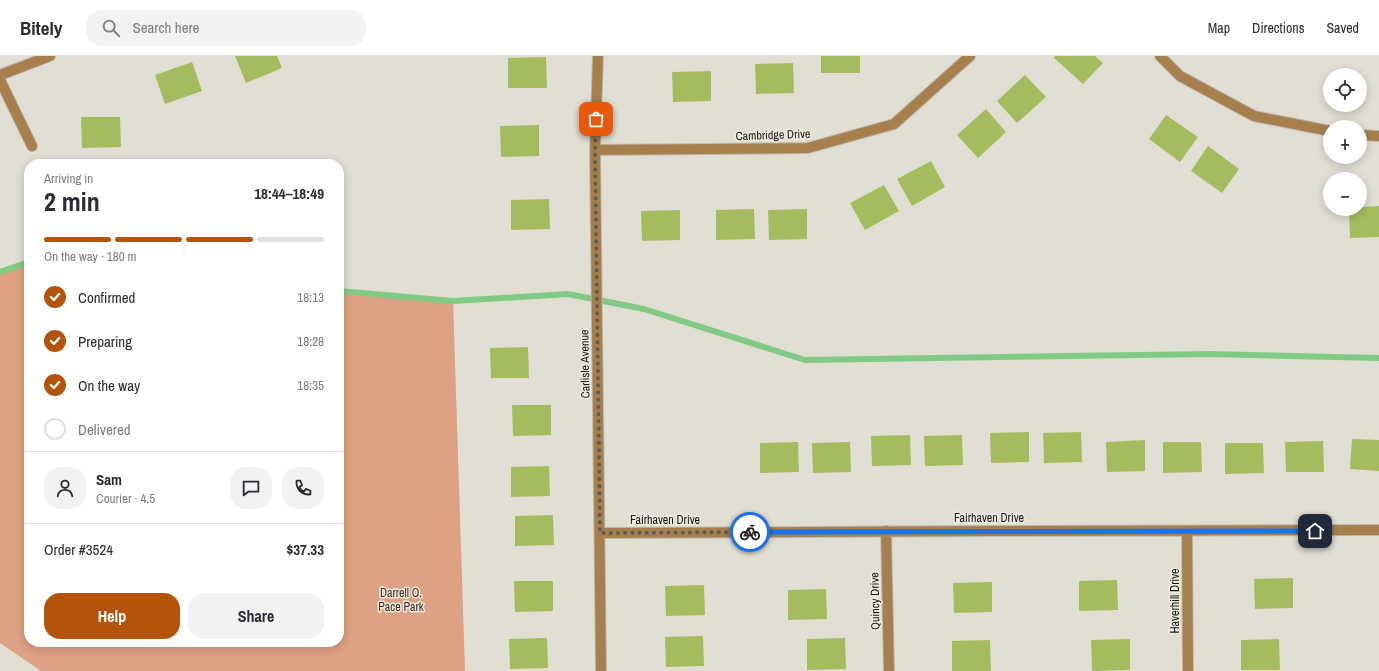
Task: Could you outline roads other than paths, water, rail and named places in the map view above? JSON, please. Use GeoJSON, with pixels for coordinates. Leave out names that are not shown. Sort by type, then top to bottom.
{"type":"FeatureCollection","features":[{"type":"Feature","properties":{"kind":"street"},"geometry":{"type":"LineString","coordinates":[[0,75],[50,56]]}},
{"type":"Feature","properties":{"kind":"street","name":"Carlisle Avenue"},"geometry":{"type":"LineString","coordinates":[[598,56],[595,150],[601,671]]}},
{"type":"Feature","properties":{"kind":"street","name":"Cambridge Drive"},"geometry":{"type":"LineString","coordinates":[[595,150],[808,148],[894,124],[970,56]]}},
{"type":"Feature","properties":{"kind":"street"},"geometry":{"type":"LineString","coordinates":[[1160,56],[1180,76],[1254,116],[1323,130]]}},
{"type":"Feature","properties":{"kind":"street"},"geometry":{"type":"LineString","coordinates":[[0,80],[32,146]]}},
{"type":"Feature","properties":{"kind":"street"},"geometry":{"type":"LineString","coordinates":[[1367,135],[1379,136]]}},
{"type":"Feature","properties":{"kind":"street","name":"Fairhaven Drive"},"geometry":{"type":"LineString","coordinates":[[600,533],[886,531],[1187,532],[1379,530]]}},
{"type":"Feature","properties":{"kind":"street","name":"Quincy Drive"},"geometry":{"type":"LineString","coordinates":[[886,531],[889,671]]}},
{"type":"Feature","properties":{"kind":"street","name":"Haverhill Drive"},"geometry":{"type":"LineString","coordinates":[[1187,532],[1188,671]]}},
{"type":"Feature","properties":{"kind":"waterway"},"geometry":{"type":"LineString","coordinates":[[0,272],[24,264]]}},
{"type":"Feature","properties":{"kind":"waterway"},"geometry":{"type":"LineString","coordinates":[[344,291],[453,301],[568,294],[644,309],[805,360],[1210,354],[1379,358]]}},
{"type":"Feature","properties":{"kind":"park label","name":"Darrell O. Pace Park"},"geometry":{"type":"Point","coordinates":[401,600]}}]}
